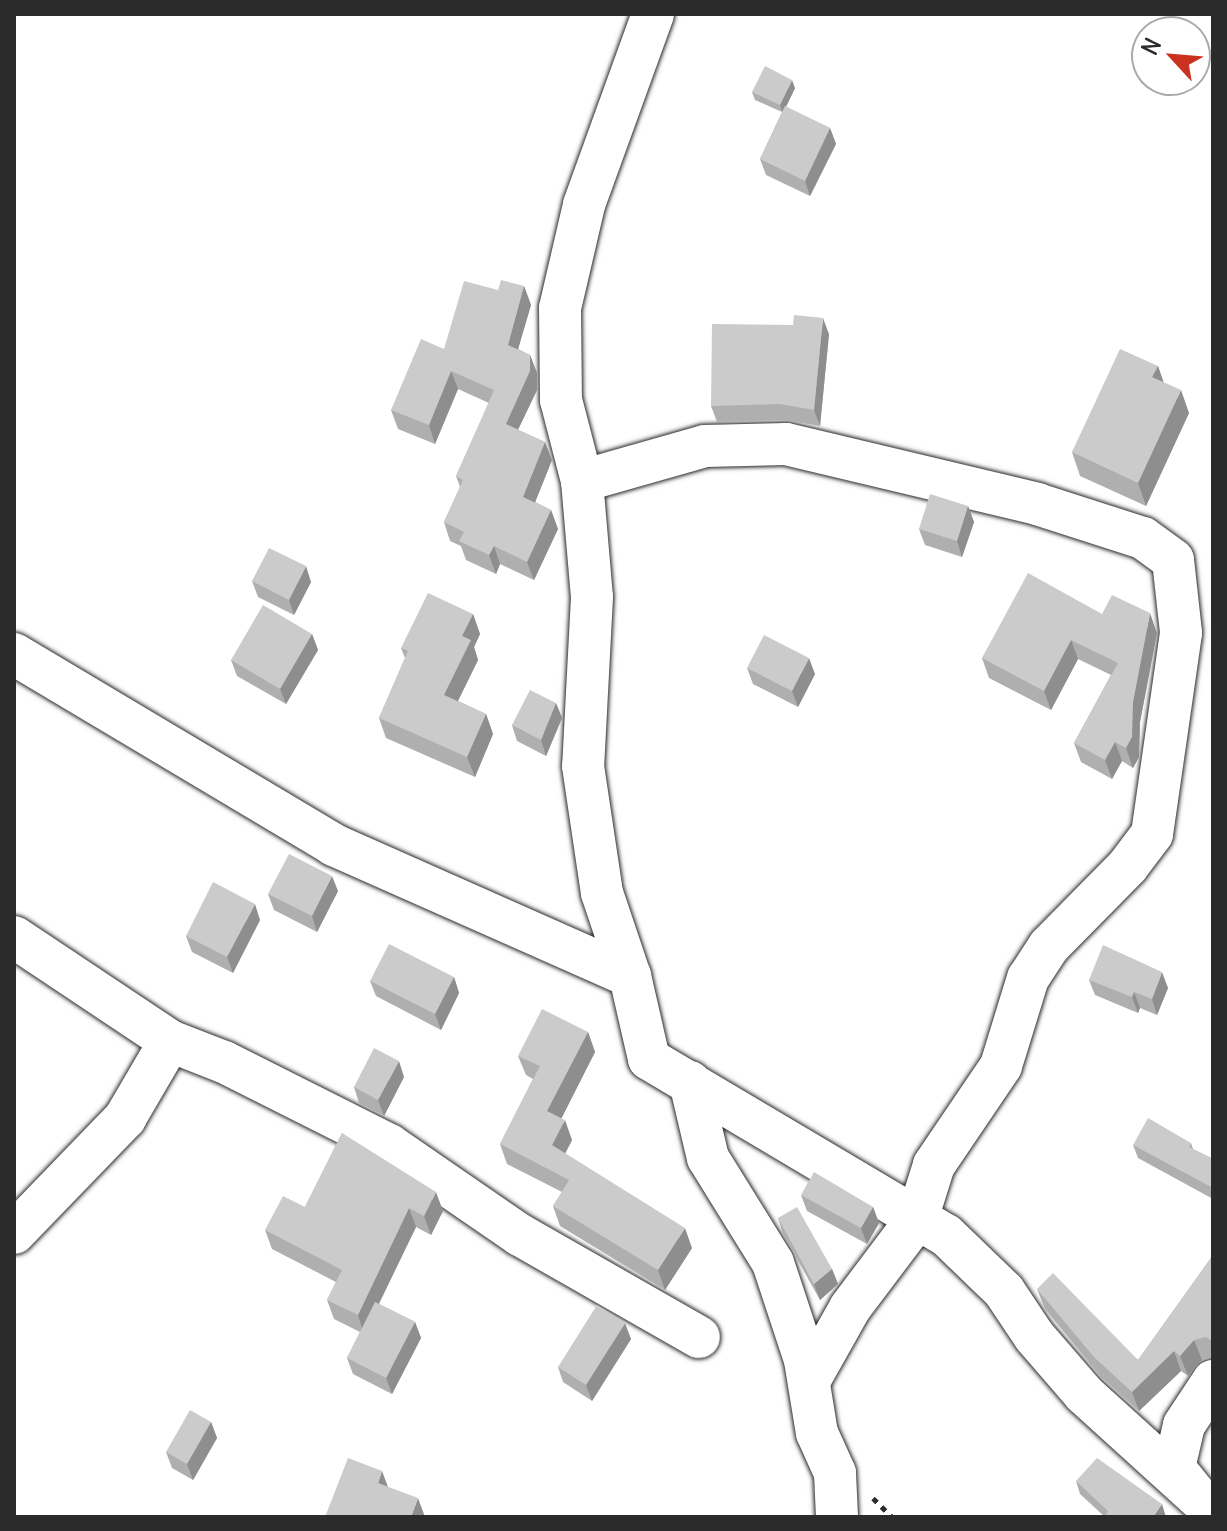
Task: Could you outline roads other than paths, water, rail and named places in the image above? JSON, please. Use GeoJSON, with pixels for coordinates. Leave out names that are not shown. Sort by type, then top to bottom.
{"type":"FeatureCollection","features":[{"type":"Feature","properties":{"kind":"street"},"geometry":{"type":"LineString","coordinates":[[653,14],[584,205],[560,308],[561,400],[582,481],[592,597],[583,766],[602,893],[630,976],[649,1059],[946,1235],[1004,1291],[1034,1336],[1084,1394],[1206,1505]]}},
{"type":"Feature","properties":{"kind":"street"},"geometry":{"type":"LineString","coordinates":[[582,481],[705,446],[786,444],[1037,504],[1143,538],[1173,560],[1181,633],[1152,834],[1128,866],[1049,946],[1028,978],[1001,1066],[934,1165],[917,1219],[850,1308],[809,1381]]}},
{"type":"Feature","properties":{"kind":"street"},"geometry":{"type":"LineString","coordinates":[[14,654],[334,845],[630,976]]}},
{"type":"Feature","properties":{"kind":"street"},"geometry":{"type":"LineString","coordinates":[[14,937],[170,1041],[224,1062],[389,1145],[520,1235],[699,1337]]}},
{"type":"Feature","properties":{"kind":"street"},"geometry":{"type":"LineString","coordinates":[[14,1233],[125,1118],[170,1041]]}},
{"type":"Feature","properties":{"kind":"street"},"geometry":{"type":"LineString","coordinates":[[690,1082],[708,1158],[773,1263],[809,1381],[817,1433],[835,1473],[837,1517]]}},
{"type":"Feature","properties":{"kind":"street"},"geometry":{"type":"LineString","coordinates":[[1206,1505],[1174,1468],[1184,1425],[1213,1381]]}}]}
